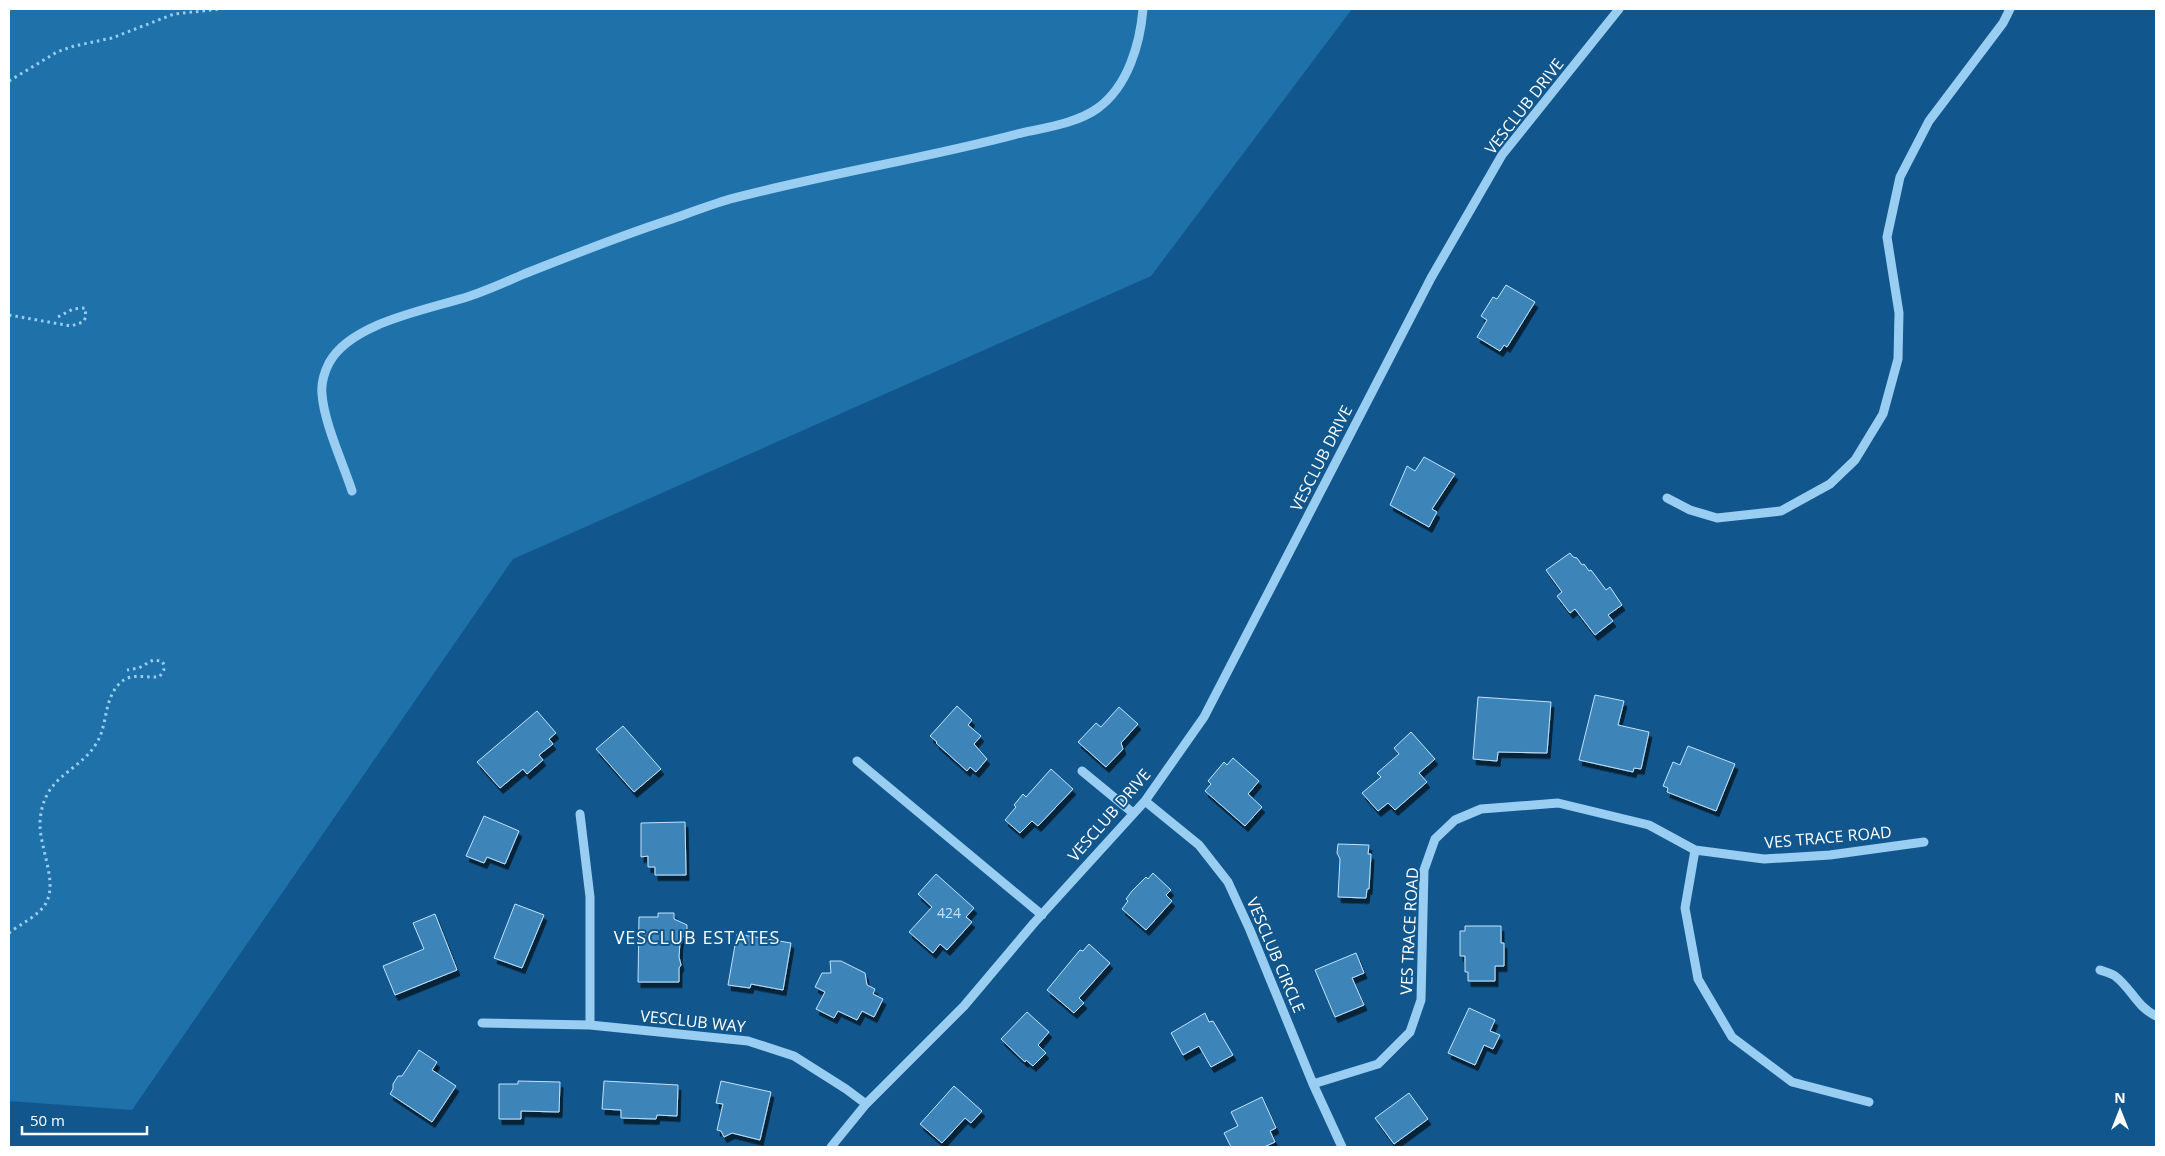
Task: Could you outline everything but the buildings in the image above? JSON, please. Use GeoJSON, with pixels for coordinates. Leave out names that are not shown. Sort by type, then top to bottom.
{"type":"FeatureCollection","features":[{"type":"Feature","properties":{"kind":"street"},"geometry":{"type":"LineString","coordinates":[[352,491],[327,418],[322,395],[322,379],[328,364],[347,341],[359,333],[413,313],[467,297],[615,238],[727,200],[831,174],[983,143],[1074,120],[1097,110],[1120,85],[1129,68],[1136,48],[1143,9]]}},
{"type":"Feature","properties":{"kind":"street","name":"VESCLUB DRIVE"},"geometry":{"type":"LineString","coordinates":[[831,1147],[866,1104],[964,1006],[1042,915],[1133,813],[1146,801],[1204,717],[1431,278],[1502,155],[1619,9]]}},
{"type":"Feature","properties":{"kind":"street"},"geometry":{"type":"LineString","coordinates":[[1667,498],[1690,510],[1716,518],[1781,511],[1830,484],[1855,460],[1883,414],[1898,359],[1899,313],[1887,237],[1900,177],[1929,121],[2003,24],[2010,9]]}},
{"type":"Feature","properties":{"kind":"street"},"geometry":{"type":"LineString","coordinates":[[857,761],[1042,915]]}},
{"type":"Feature","properties":{"kind":"street"},"geometry":{"type":"LineString","coordinates":[[1082,771],[1133,813]]}},
{"type":"Feature","properties":{"kind":"street","name":"VESCLUB CIRCLE"},"geometry":{"type":"LineString","coordinates":[[1146,801],[1199,845],[1228,882],[1250,930],[1313,1084],[1342,1147]]}},
{"type":"Feature","properties":{"kind":"street","name":"VES TRACE ROAD"},"geometry":{"type":"LineString","coordinates":[[1313,1084],[1378,1064],[1410,1032],[1421,1000],[1424,870],[1435,839],[1455,820],[1481,809],[1558,803],[1649,825],[1695,850],[1764,859],[1830,855],[1924,842]]}},
{"type":"Feature","properties":{"kind":"street"},"geometry":{"type":"LineString","coordinates":[[580,814],[590,897],[590,1026]]}},
{"type":"Feature","properties":{"kind":"street"},"geometry":{"type":"LineString","coordinates":[[1695,850],[1685,908],[1698,979],[1732,1037],[1792,1082],[1869,1102]]}},
{"type":"Feature","properties":{"kind":"street"},"geometry":{"type":"LineString","coordinates":[[2100,970],[2114,976],[2130,991],[2144,1010],[2156,1016]]}},
{"type":"Feature","properties":{"kind":"street","name":"VESCLUB WAY"},"geometry":{"type":"LineString","coordinates":[[482,1023],[590,1026],[748,1041],[794,1056],[866,1104]]}},
{"type":"Feature","properties":{"kind":"path"},"geometry":{"type":"LineString","coordinates":[[9,81],[57,52],[74,46],[112,38],[174,14],[221,9]]}},
{"type":"Feature","properties":{"kind":"path"},"geometry":{"type":"LineString","coordinates":[[9,315],[71,326],[83,322],[86,317],[85,308],[74,309],[56,318]]}},
{"type":"Feature","properties":{"kind":"path"},"geometry":{"type":"LineString","coordinates":[[9,933],[41,909],[47,902],[50,888],[40,822],[46,798],[52,786],[97,743],[107,704],[119,684],[126,678],[134,676],[159,676],[164,671],[165,665],[162,661],[154,660],[139,668],[127,670]]}},
{"type":"Feature","properties":{"kind":"shaded area"},"geometry":{"type":"Polygon","coordinates":[[[9,9],[1352,9],[1151,276],[513,559],[132,1110],[9,1101],[9,9]]]}},
{"type":"Feature","properties":{"kind":"district","name":"VESCLUB ESTATES"},"geometry":{"type":"Point","coordinates":[697,937]}}]}
